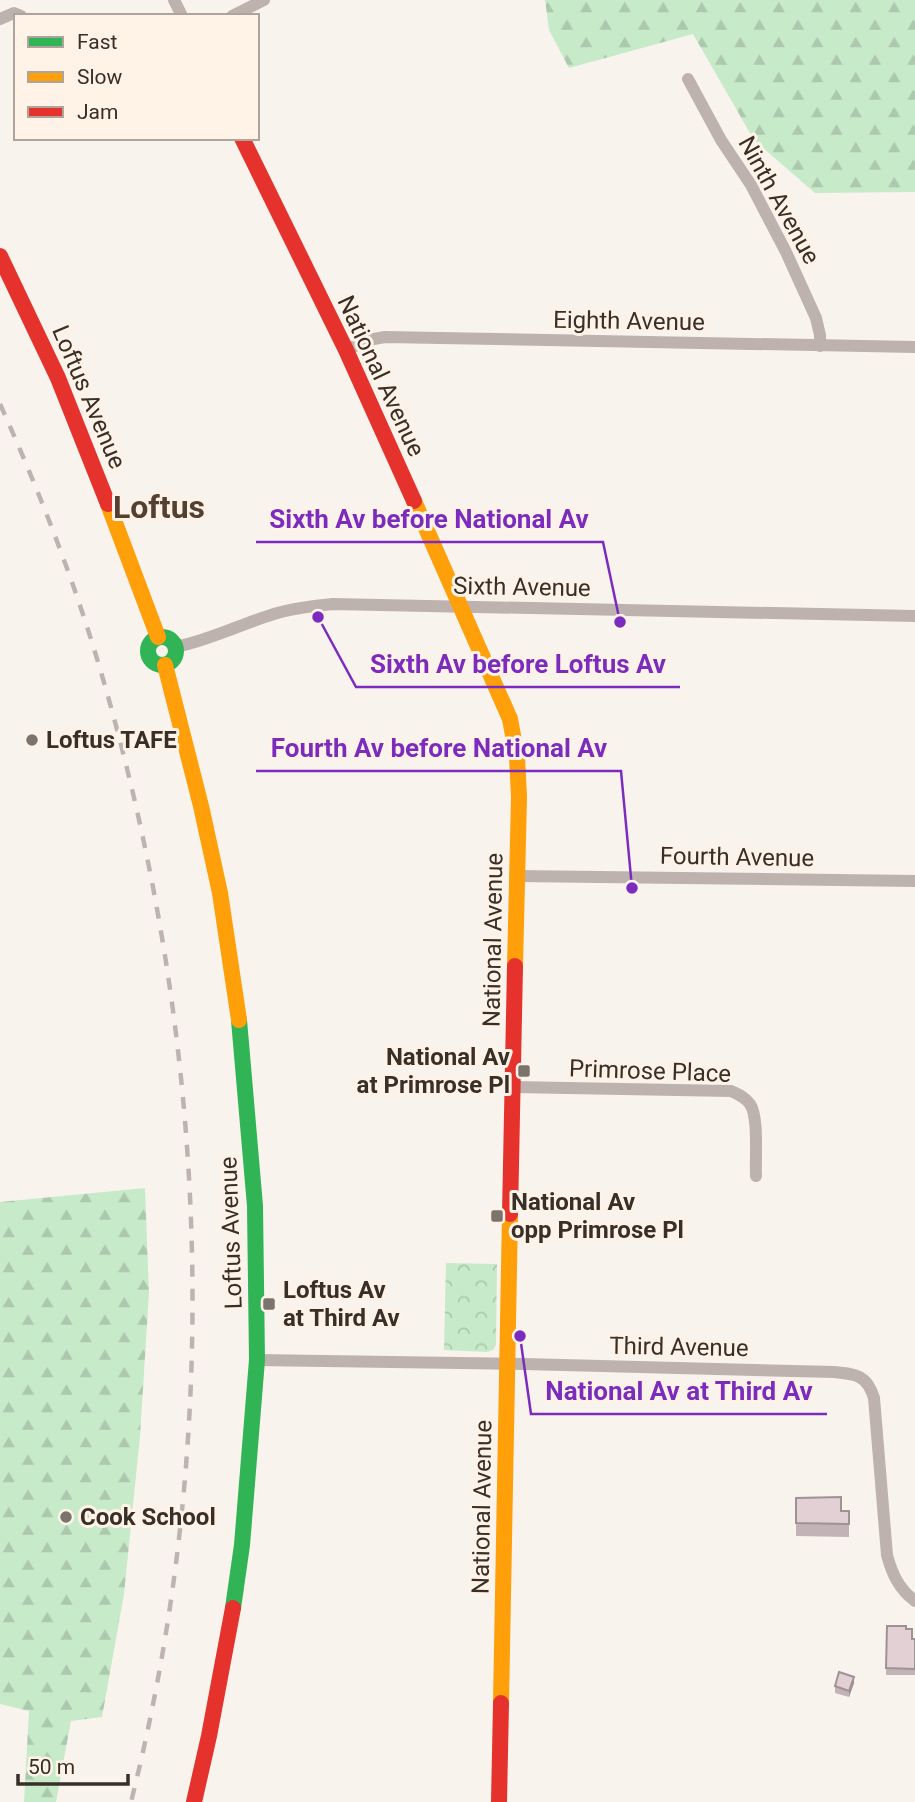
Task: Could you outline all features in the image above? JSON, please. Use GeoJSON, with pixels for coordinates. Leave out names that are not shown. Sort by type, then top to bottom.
{"type":"FeatureCollection","features":[{"type":"Feature","properties":{"kind":"street"},"geometry":{"type":"LineString","coordinates":[[236,14],[264,0]]}},
{"type":"Feature","properties":{"kind":"street","name":"Ninth Avenue"},"geometry":{"type":"LineString","coordinates":[[688,79],[721,140],[751,185],[786,252],[816,318],[820,346]]}},
{"type":"Feature","properties":{"kind":"street","name":"National Avenue"},"geometry":{"type":"LineString","coordinates":[[243,140],[345,350],[461,607],[509,718],[516,752],[517,876],[499,1802]]}},
{"type":"Feature","properties":{"kind":"street","name":"Loftus Avenue"},"geometry":{"type":"LineString","coordinates":[[0,256],[58,378],[158,638]]}},
{"type":"Feature","properties":{"kind":"street","name":"Eighth Avenue"},"geometry":{"type":"LineString","coordinates":[[345,350],[368,340],[385,337],[915,347]]}},
{"type":"Feature","properties":{"kind":"street","name":"Sixth Avenue"},"geometry":{"type":"LineString","coordinates":[[176,647],[273,614],[332,604],[915,615]]}},
{"type":"Feature","properties":{"kind":"street"},"geometry":{"type":"LineString","coordinates":[[158,638],[169,638],[176,647],[173,660],[165,665],[157,665],[148,655],[151,642],[158,638]]}},
{"type":"Feature","properties":{"kind":"street","name":"Loftus Avenue"},"geometry":{"type":"LineString","coordinates":[[165,665],[220,893],[239,1015],[255,1206],[257,1360],[242,1545],[229,1635],[194,1802]]}},
{"type":"Feature","properties":{"kind":"street","name":"Fourth Avenue"},"geometry":{"type":"LineString","coordinates":[[517,876],[915,881]]}},
{"type":"Feature","properties":{"kind":"street","name":"Primrose Place"},"geometry":{"type":"LineString","coordinates":[[513,1087],[731,1091],[748,1101],[753,1110],[756,1176]]}},
{"type":"Feature","properties":{"kind":"street","name":"Third Avenue"},"geometry":{"type":"LineString","coordinates":[[257,1360],[852,1373],[860,1376],[872,1389],[874,1398],[890,1568],[900,1587],[915,1601]]}},
{"type":"Feature","properties":{"kind":"green space"},"geometry":{"type":"Polygon","coordinates":[[[545,0],[915,0],[915,192],[815,193],[754,140],[693,34],[569,68],[549,30],[545,0]]]}},
{"type":"Feature","properties":{"kind":"green space"},"geometry":{"type":"Polygon","coordinates":[[[145,1188],[149,1293],[140,1436],[124,1594],[102,1717],[71,1721],[56,1802],[24,1802],[29,1711],[0,1704],[0,1202],[145,1188]]]}},
{"type":"Feature","properties":{"kind":"green space"},"geometry":{"type":"Polygon","coordinates":[[[446,1263],[497,1264],[496,1345],[493,1350],[444,1350],[446,1263]]]}},
{"type":"Feature","properties":{"kind":"building"},"geometry":{"type":"Polygon","coordinates":[[[841,1497],[841,1511],[849,1511],[849,1524],[796,1523],[796,1498],[841,1497]]]}},
{"type":"Feature","properties":{"kind":"building"},"geometry":{"type":"Polygon","coordinates":[[[887,1626],[906,1626],[906,1629],[912,1629],[912,1639],[915,1639],[915,1669],[886,1668],[887,1626]]]}},
{"type":"Feature","properties":{"kind":"building"},"geometry":{"type":"Polygon","coordinates":[[[839,1672],[854,1677],[849,1691],[835,1686],[839,1672]]]}},
{"type":"Feature","properties":{"kind":"railway"},"geometry":{"type":"LineString","coordinates":[[0,404],[56,540],[103,679],[138,817],[165,957],[183,1098],[192,1239],[191,1381],[181,1522],[161,1663],[131,1802]]}},
{"type":"Feature","properties":{"kind":"traffic: fast"},"geometry":{"type":"LineString","coordinates":[[162,637],[172,641],[176,651],[172,661],[162,665],[152,661],[148,651],[152,641],[162,637]]}},
{"type":"Feature","properties":{"kind":"traffic: fast"},"geometry":{"type":"LineString","coordinates":[[233,1608],[242,1545],[257,1360],[255,1206],[239,1020]]}},
{"type":"Feature","properties":{"kind":"traffic: slow"},"geometry":{"type":"LineString","coordinates":[[414,501],[510,719],[517,757],[519,797],[515,966]]}},
{"type":"Feature","properties":{"kind":"traffic: slow"},"geometry":{"type":"LineString","coordinates":[[108,504],[158,637]]}},
{"type":"Feature","properties":{"kind":"traffic: slow"},"geometry":{"type":"LineString","coordinates":[[165,665],[220,893],[239,1020]]}},
{"type":"Feature","properties":{"kind":"traffic: slow"},"geometry":{"type":"LineString","coordinates":[[501,1703],[510,1214]]}},
{"type":"Feature","properties":{"kind":"traffic: jam"},"geometry":{"type":"LineString","coordinates":[[243,140],[346,350],[414,501]]}},
{"type":"Feature","properties":{"kind":"traffic: jam"},"geometry":{"type":"LineString","coordinates":[[0,256],[58,378],[108,504]]}},
{"type":"Feature","properties":{"kind":"traffic: jam"},"geometry":{"type":"LineString","coordinates":[[510,1214],[515,966]]}},
{"type":"Feature","properties":{"kind":"traffic: jam"},"geometry":{"type":"LineString","coordinates":[[194,1802],[233,1608]]}},
{"type":"Feature","properties":{"kind":"traffic: jam"},"geometry":{"type":"LineString","coordinates":[[499,1802],[501,1703]]}},
{"type":"Feature","properties":{"kind":"place","name":"Sixth Av before Loftus Av"},"geometry":{"type":"Point","coordinates":[318,617]}},
{"type":"Feature","properties":{"kind":"place","name":"Sixth Av before National Av"},"geometry":{"type":"Point","coordinates":[620,622]}},
{"type":"Feature","properties":{"kind":"place","name":"Loftus TAFE"},"geometry":{"type":"Point","coordinates":[32,740]}},
{"type":"Feature","properties":{"kind":"place","name":"Fourth Av before National Av"},"geometry":{"type":"Point","coordinates":[632,888]}},
{"type":"Feature","properties":{"kind":"place","name":"National Av at Primrose Pl"},"geometry":{"type":"Point","coordinates":[524,1071]}},
{"type":"Feature","properties":{"kind":"place","name":"National Av opp Primrose Pl"},"geometry":{"type":"Point","coordinates":[497,1216]}},
{"type":"Feature","properties":{"kind":"place","name":"Loftus Av at Third Av"},"geometry":{"type":"Point","coordinates":[269,1304]}},
{"type":"Feature","properties":{"kind":"place","name":"National Av at Third Av"},"geometry":{"type":"Point","coordinates":[520,1336]}},
{"type":"Feature","properties":{"kind":"place","name":"Cook School"},"geometry":{"type":"Point","coordinates":[66,1517]}},
{"type":"Feature","properties":{"kind":"district","name":"Loftus"},"geometry":{"type":"Point","coordinates":[159,507]}}]}
